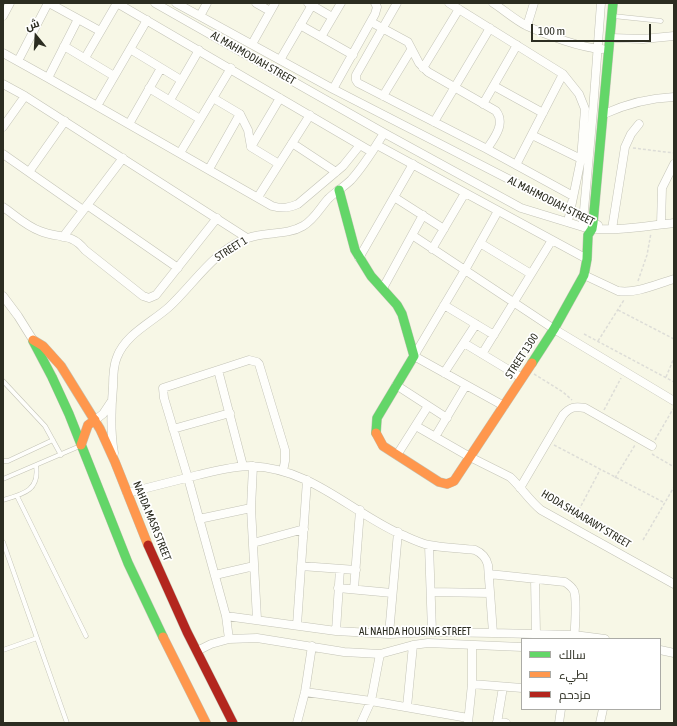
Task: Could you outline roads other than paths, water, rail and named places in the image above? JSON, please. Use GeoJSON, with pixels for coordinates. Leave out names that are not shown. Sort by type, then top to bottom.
{"type":"FeatureCollection","features":[{"type":"Feature","properties":{"kind":"street"},"geometry":{"type":"LineString","coordinates":[[3,16],[10,3]]}},
{"type":"Feature","properties":{"kind":"street"},"geometry":{"type":"LineString","coordinates":[[18,61],[48,3],[100,32]]}},
{"type":"Feature","properties":{"kind":"street"},"geometry":{"type":"LineString","coordinates":[[85,58],[117,3],[231,68],[360,145],[374,148],[413,164],[587,259]]}},
{"type":"Feature","properties":{"kind":"street","name":"AL MAHMODIAH STREET"},"geometry":{"type":"LineString","coordinates":[[155,3],[384,133],[521,208],[589,229],[608,229],[674,223]]}},
{"type":"Feature","properties":{"kind":"street","name":"AL MAHMODIAH STREET"},"geometry":{"type":"LineString","coordinates":[[176,3],[333,89],[583,218],[589,229]]}},
{"type":"Feature","properties":{"kind":"street"},"geometry":{"type":"LineString","coordinates":[[200,16],[206,3]]}},
{"type":"Feature","properties":{"kind":"street"},"geometry":{"type":"LineString","coordinates":[[256,3],[270,11]]}},
{"type":"Feature","properties":{"kind":"street"},"geometry":{"type":"LineString","coordinates":[[252,44],[275,3]]}},
{"type":"Feature","properties":{"kind":"street"},"geometry":{"type":"LineString","coordinates":[[321,37],[341,3]]}},
{"type":"Feature","properties":{"kind":"street"},"geometry":{"type":"LineString","coordinates":[[333,89],[377,10],[375,3]]}},
{"type":"Feature","properties":{"kind":"street"},"geometry":{"type":"LineString","coordinates":[[397,3],[355,77],[358,83],[573,196]]}},
{"type":"Feature","properties":{"kind":"street"},"geometry":{"type":"LineString","coordinates":[[448,3],[563,74],[578,94],[585,109],[581,159],[568,222]]}},
{"type":"Feature","properties":{"kind":"street"},"geometry":{"type":"LineString","coordinates":[[493,3],[527,26],[560,39],[598,48],[610,49]]}},
{"type":"Feature","properties":{"kind":"street"},"geometry":{"type":"LineString","coordinates":[[527,26],[534,3]]}},
{"type":"Feature","properties":{"kind":"street"},"geometry":{"type":"LineString","coordinates":[[583,218],[601,3]]}},
{"type":"Feature","properties":{"kind":"street","name":"STREET 1300"},"geometry":{"type":"LineString","coordinates":[[397,455],[439,482],[447,484],[454,482],[554,329],[584,274],[604,114],[613,3]]}},
{"type":"Feature","properties":{"kind":"street"},"geometry":{"type":"LineString","coordinates":[[280,60],[310,4],[332,17]]}},
{"type":"Feature","properties":{"kind":"street"},"geometry":{"type":"LineString","coordinates":[[423,68],[459,10]]}},
{"type":"Feature","properties":{"kind":"street"},"geometry":{"type":"LineString","coordinates":[[48,78],[78,19]]}},
{"type":"Feature","properties":{"kind":"street"},"geometry":{"type":"LineString","coordinates":[[97,106],[147,20]]}},
{"type":"Feature","properties":{"kind":"street"},"geometry":{"type":"LineString","coordinates":[[371,22],[408,42],[411,50],[423,68],[496,111],[500,119],[499,128],[487,150]]}},
{"type":"Feature","properties":{"kind":"street"},"geometry":{"type":"LineString","coordinates":[[300,25],[353,55]]}},
{"type":"Feature","properties":{"kind":"street"},"geometry":{"type":"LineString","coordinates":[[434,122],[490,28]]}},
{"type":"Feature","properties":{"kind":"street"},"geometry":{"type":"LineString","coordinates":[[611,38],[643,39],[674,36]]}},
{"type":"Feature","properties":{"kind":"street"},"geometry":{"type":"LineString","coordinates":[[64,46],[114,76]]}},
{"type":"Feature","properties":{"kind":"street"},"geometry":{"type":"LineString","coordinates":[[484,104],[517,46]]}},
{"type":"Feature","properties":{"kind":"street"},"geometry":{"type":"LineString","coordinates":[[130,49],[181,80]]}},
{"type":"Feature","properties":{"kind":"street"},"geometry":{"type":"LineString","coordinates":[[170,100],[199,50]]}},
{"type":"Feature","properties":{"kind":"street"},"geometry":{"type":"LineString","coordinates":[[383,96],[411,50]]}},
{"type":"Feature","properties":{"kind":"street"},"geometry":{"type":"LineString","coordinates":[[3,53],[272,206],[279,208],[292,207],[298,204],[350,160],[360,145]]}},
{"type":"Feature","properties":{"kind":"street"},"geometry":{"type":"LineString","coordinates":[[129,124],[161,68]]}},
{"type":"Feature","properties":{"kind":"street"},"geometry":{"type":"LineString","coordinates":[[180,153],[231,68]]}},
{"type":"Feature","properties":{"kind":"street"},"geometry":{"type":"LineString","coordinates":[[516,165],[563,74]]}},
{"type":"Feature","properties":{"kind":"street"},"geometry":{"type":"LineString","coordinates":[[312,92],[318,81]]}},
{"type":"Feature","properties":{"kind":"street"},"geometry":{"type":"LineString","coordinates":[[3,84],[65,121],[247,238]]}},
{"type":"Feature","properties":{"kind":"street"},"geometry":{"type":"LineString","coordinates":[[494,86],[543,113]]}},
{"type":"Feature","properties":{"kind":"street"},"geometry":{"type":"LineString","coordinates":[[149,88],[200,119]]}},
{"type":"Feature","properties":{"kind":"street"},"geometry":{"type":"LineString","coordinates":[[3,127],[6,116],[25,96]]}},
{"type":"Feature","properties":{"kind":"street"},"geometry":{"type":"LineString","coordinates":[[604,114],[633,103],[656,98],[674,97]]}},
{"type":"Feature","properties":{"kind":"street"},"geometry":{"type":"LineString","coordinates":[[213,98],[240,114],[248,130],[251,147],[279,164]]}},
{"type":"Feature","properties":{"kind":"street"},"geometry":{"type":"LineString","coordinates":[[251,147],[280,98]]}},
{"type":"Feature","properties":{"kind":"street"},"geometry":{"type":"LineString","coordinates":[[209,169],[240,114]]}},
{"type":"Feature","properties":{"kind":"street"},"geometry":{"type":"LineString","coordinates":[[258,197],[310,115]]}},
{"type":"Feature","properties":{"kind":"street"},"geometry":{"type":"LineString","coordinates":[[29,172],[65,121]]}},
{"type":"Feature","properties":{"kind":"street"},"geometry":{"type":"LineString","coordinates":[[608,229],[625,147],[631,134],[639,124]]}},
{"type":"Feature","properties":{"kind":"street","name":"STREET 1"},"geometry":{"type":"LineString","coordinates":[[116,462],[111,431],[114,370],[117,358],[123,346],[131,336],[170,305],[212,261],[235,244],[247,238],[264,234],[294,231],[305,225],[314,217],[329,198],[357,172],[384,133]]}},
{"type":"Feature","properties":{"kind":"street"},"geometry":{"type":"LineString","coordinates":[[532,135],[581,159]]}},
{"type":"Feature","properties":{"kind":"street"},"geometry":{"type":"LineString","coordinates":[[292,143],[336,172]]}},
{"type":"Feature","properties":{"kind":"street"},"geometry":{"type":"LineString","coordinates":[[3,154],[178,268]]}},
{"type":"Feature","properties":{"kind":"street"},"geometry":{"type":"LineString","coordinates":[[63,237],[123,158]]}},
{"type":"Feature","properties":{"kind":"street"},"geometry":{"type":"LineString","coordinates":[[359,258],[413,164]]}},
{"type":"Feature","properties":{"kind":"street"},"geometry":{"type":"LineString","coordinates":[[661,224],[662,188],[674,164]]}},
{"type":"Feature","properties":{"kind":"street"},"geometry":{"type":"LineString","coordinates":[[339,190],[355,250],[371,276],[397,305],[402,314],[414,356],[504,406]]}},
{"type":"Feature","properties":{"kind":"street"},"geometry":{"type":"LineString","coordinates":[[432,249],[465,193]]}},
{"type":"Feature","properties":{"kind":"street"},"geometry":{"type":"LineString","coordinates":[[394,196],[444,229]]}},
{"type":"Feature","properties":{"kind":"street"},"geometry":{"type":"LineString","coordinates":[[3,207],[39,231],[51,235],[75,239],[85,250],[146,298],[156,296],[217,218]]}},
{"type":"Feature","properties":{"kind":"street"},"geometry":{"type":"LineString","coordinates":[[428,406],[397,455],[383,446],[378,440],[375,430],[376,418],[465,270],[498,211]]}},
{"type":"Feature","properties":{"kind":"street"},"geometry":{"type":"LineString","coordinates":[[383,288],[423,215]]}},
{"type":"Feature","properties":{"kind":"street"},"geometry":{"type":"LineString","coordinates":[[412,235],[554,329],[674,401]]}},
{"type":"Feature","properties":{"kind":"street"},"geometry":{"type":"LineString","coordinates":[[482,354],[552,240]]}},
{"type":"Feature","properties":{"kind":"street"},"geometry":{"type":"LineString","coordinates":[[480,243],[531,274]]}},
{"type":"Feature","properties":{"kind":"street"},"geometry":{"type":"LineString","coordinates":[[584,274],[618,291],[632,291],[674,279]]}},
{"type":"Feature","properties":{"kind":"street","name":"NAHDA MASR STREET"},"geometry":{"type":"LineString","coordinates":[[3,296],[33,340],[60,393],[128,563],[206,723]]}},
{"type":"Feature","properties":{"kind":"street"},"geometry":{"type":"LineString","coordinates":[[444,305],[494,335]]}},
{"type":"Feature","properties":{"kind":"street"},"geometry":{"type":"LineString","coordinates":[[444,373],[476,324]]}},
{"type":"Feature","properties":{"kind":"street","name":"NAHDA MASR STREET"},"geometry":{"type":"LineString","coordinates":[[33,340],[51,353],[68,375],[95,420],[116,462],[158,569],[233,723]]}},
{"type":"Feature","properties":{"kind":"street"},"geometry":{"type":"LineString","coordinates":[[464,343],[522,378]]}},
{"type":"Feature","properties":{"kind":"street"},"geometry":{"type":"LineString","coordinates":[[229,639],[226,616],[188,478],[164,398],[163,388],[249,360],[257,362],[259,364],[285,450],[283,471]]}},
{"type":"Feature","properties":{"kind":"street"},"geometry":{"type":"LineString","coordinates":[[218,370],[243,466]]}},
{"type":"Feature","properties":{"kind":"street"},"geometry":{"type":"LineString","coordinates":[[396,385],[447,418]]}},
{"type":"Feature","properties":{"kind":"street"},"geometry":{"type":"LineString","coordinates":[[435,437],[466,385]]}},
{"type":"Feature","properties":{"kind":"street","name":"STREET 1"},"geometry":{"type":"LineString","coordinates":[[95,420],[100,418],[106,411],[112,400]]}},
{"type":"Feature","properties":{"kind":"street"},"geometry":{"type":"LineString","coordinates":[[520,488],[563,415],[568,409],[577,406],[585,408],[652,446]]}},
{"type":"Feature","properties":{"kind":"street"},"geometry":{"type":"LineString","coordinates":[[173,429],[230,413]]}},
{"type":"Feature","properties":{"kind":"street"},"geometry":{"type":"LineString","coordinates":[[81,445],[88,426],[95,420]]}},
{"type":"Feature","properties":{"kind":"street","name":"HODA SHAARAWY STREET"},"geometry":{"type":"LineString","coordinates":[[416,426],[470,457],[510,477],[529,500],[541,510],[674,584]]}},
{"type":"Feature","properties":{"kind":"street"},"geometry":{"type":"LineString","coordinates":[[127,493],[243,466],[253,466],[283,471],[308,480],[334,494],[378,522],[398,532],[429,545],[475,550],[481,553],[487,561],[489,574],[493,632]]}},
{"type":"Feature","properties":{"kind":"street"},"geometry":{"type":"LineString","coordinates":[[253,466],[251,508],[257,620]]}},
{"type":"Feature","properties":{"kind":"street"},"geometry":{"type":"LineString","coordinates":[[297,625],[308,480]]}},
{"type":"Feature","properties":{"kind":"street"},"geometry":{"type":"LineString","coordinates":[[199,519],[251,508]]}},
{"type":"Feature","properties":{"kind":"street"},"geometry":{"type":"LineString","coordinates":[[354,589],[360,510]]}},
{"type":"Feature","properties":{"kind":"street"},"geometry":{"type":"LineString","coordinates":[[253,543],[304,529]]}},
{"type":"Feature","properties":{"kind":"street"},"geometry":{"type":"LineString","coordinates":[[389,634],[398,532]]}},
{"type":"Feature","properties":{"kind":"street"},"geometry":{"type":"LineString","coordinates":[[429,545],[432,632]]}},
{"type":"Feature","properties":{"kind":"street"},"geometry":{"type":"LineString","coordinates":[[215,576],[254,566]]}},
{"type":"Feature","properties":{"kind":"street"},"geometry":{"type":"LineString","coordinates":[[301,566],[356,570]]}},
{"type":"Feature","properties":{"kind":"street"},"geometry":{"type":"LineString","coordinates":[[336,631],[340,569]]}},
{"type":"Feature","properties":{"kind":"street"},"geometry":{"type":"LineString","coordinates":[[489,574],[565,582],[572,588],[575,596],[574,637]]}},
{"type":"Feature","properties":{"kind":"street"},"geometry":{"type":"LineString","coordinates":[[536,579],[536,634]]}},
{"type":"Feature","properties":{"kind":"street"},"geometry":{"type":"LineString","coordinates":[[338,588],[392,593]]}},
{"type":"Feature","properties":{"kind":"street"},"geometry":{"type":"LineString","coordinates":[[431,592],[490,593]]}},
{"type":"Feature","properties":{"kind":"street","name":"AL NAHDA HOUSING STREET"},"geometry":{"type":"LineString","coordinates":[[226,616],[336,631],[389,634],[493,632],[590,638]]}},
{"type":"Feature","properties":{"kind":"street","name":"AL NAHDA HOUSING STREET"},"geometry":{"type":"LineString","coordinates":[[197,651],[210,644],[229,639],[257,638],[344,652],[380,654],[413,645],[428,643],[521,647]]}},
{"type":"Feature","properties":{"kind":"street"},"geometry":{"type":"LineString","coordinates":[[407,707],[413,645]]}},
{"type":"Feature","properties":{"kind":"street"},"geometry":{"type":"LineString","coordinates":[[298,723],[305,692],[312,646]]}},
{"type":"Feature","properties":{"kind":"street"},"geometry":{"type":"LineString","coordinates":[[305,692],[407,707],[468,721],[472,684],[472,646]]}},
{"type":"Feature","properties":{"kind":"street"},"geometry":{"type":"LineString","coordinates":[[661,650],[674,653]]}},
{"type":"Feature","properties":{"kind":"street"},"geometry":{"type":"LineString","coordinates":[[361,723],[371,701],[380,654]]}},
{"type":"Feature","properties":{"kind":"street"},"geometry":{"type":"LineString","coordinates":[[472,684],[521,688]]}},
{"type":"Feature","properties":{"kind":"street"},"geometry":{"type":"LineString","coordinates":[[503,687],[497,722],[506,723]]}},
{"type":"Feature","properties":{"kind":"street"},"geometry":{"type":"LineString","coordinates":[[559,723],[561,710]]}},
{"type":"Feature","properties":{"kind":"street"},"geometry":{"type":"LineString","coordinates":[[600,723],[602,710]]}},
{"type":"Feature","properties":{"kind":"lane"},"geometry":{"type":"LineString","coordinates":[[612,16],[661,21]]}},
{"type":"Feature","properties":{"kind":"lane"},"geometry":{"type":"LineString","coordinates":[[3,380],[38,418],[61,455]]}},
{"type":"Feature","properties":{"kind":"lane"},"geometry":{"type":"LineString","coordinates":[[3,461],[8,461],[53,440]]}},
{"type":"Feature","properties":{"kind":"lane"},"geometry":{"type":"LineString","coordinates":[[3,479],[78,448],[81,445]]}},
{"type":"Feature","properties":{"kind":"lane"},"geometry":{"type":"LineString","coordinates":[[3,500],[17,496],[27,490],[35,482],[38,476],[36,465]]}},
{"type":"Feature","properties":{"kind":"lane"},"geometry":{"type":"LineString","coordinates":[[17,496],[86,636]]}},
{"type":"Feature","properties":{"kind":"lane"},"geometry":{"type":"LineString","coordinates":[[3,542],[67,723]]}},
{"type":"Feature","properties":{"kind":"lane"},"geometry":{"type":"LineString","coordinates":[[3,650],[37,638]]}}]}
